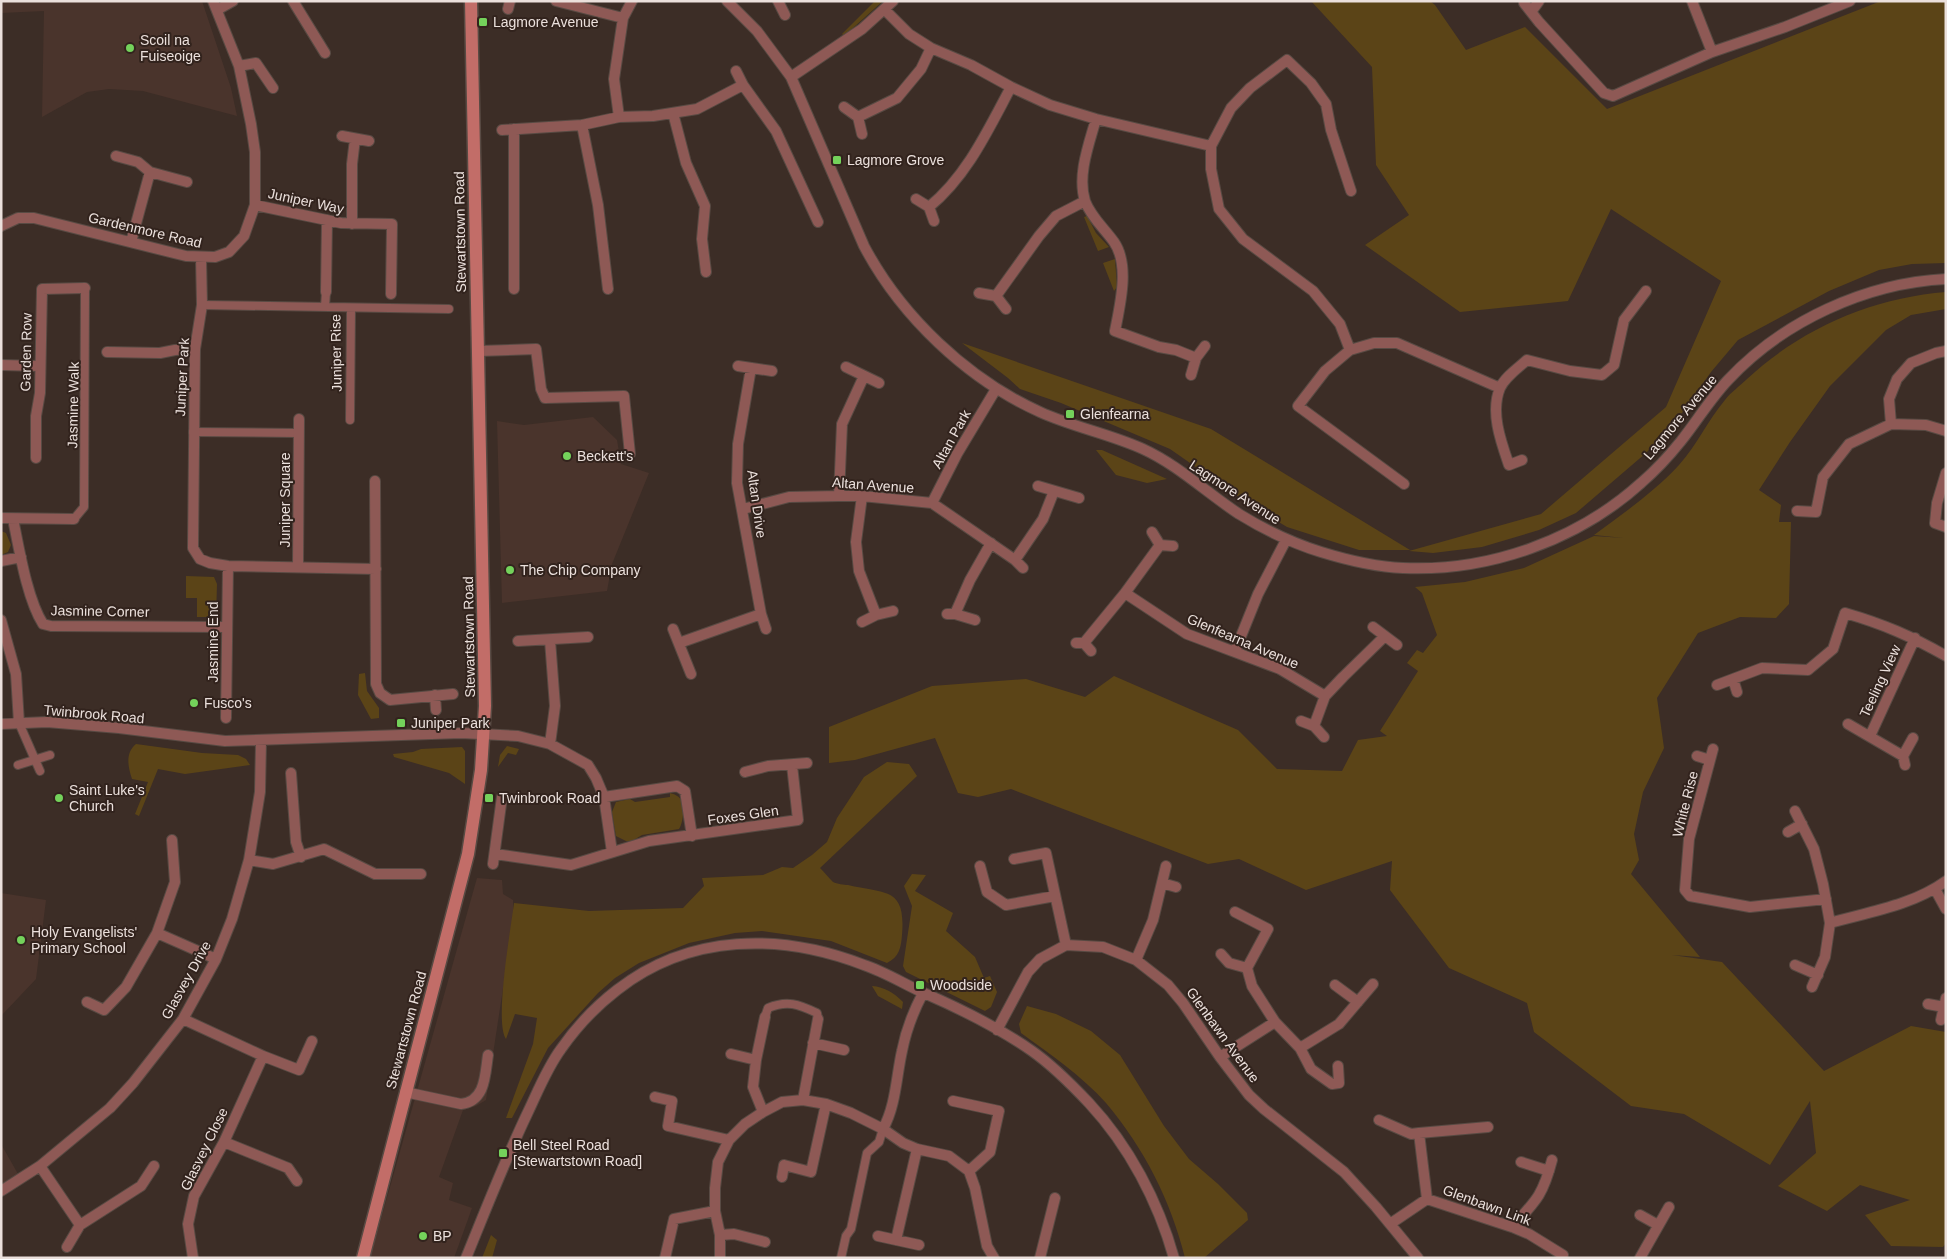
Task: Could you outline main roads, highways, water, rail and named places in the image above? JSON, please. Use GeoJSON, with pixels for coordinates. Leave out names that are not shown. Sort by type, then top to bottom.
{"type":"FeatureCollection","features":[{"type":"Feature","properties":{"kind":"main road","name":"Stewartstown Road"},"geometry":{"type":"LineString","coordinates":[[363,1258],[468,854],[482,770],[485,706],[471,1]]}},
{"type":"Feature","properties":{"kind":"place","name":"Lagmore Avenue"},"geometry":{"type":"Point","coordinates":[483,22]}},
{"type":"Feature","properties":{"kind":"place","name":"Scoil na Fuiseoige"},"geometry":{"type":"Point","coordinates":[130,48]}},
{"type":"Feature","properties":{"kind":"place","name":"Lagmore Grove"},"geometry":{"type":"Point","coordinates":[837,160]}},
{"type":"Feature","properties":{"kind":"place","name":"Glenfearna"},"geometry":{"type":"Point","coordinates":[1070,414]}},
{"type":"Feature","properties":{"kind":"place","name":"Beckett's"},"geometry":{"type":"Point","coordinates":[567,456]}},
{"type":"Feature","properties":{"kind":"place","name":"The Chip Company"},"geometry":{"type":"Point","coordinates":[510,570]}},
{"type":"Feature","properties":{"kind":"place","name":"Fusco's"},"geometry":{"type":"Point","coordinates":[194,703]}},
{"type":"Feature","properties":{"kind":"place","name":"Juniper Park"},"geometry":{"type":"Point","coordinates":[401,723]}},
{"type":"Feature","properties":{"kind":"place","name":"Saint Luke's Church"},"geometry":{"type":"Point","coordinates":[59,798]}},
{"type":"Feature","properties":{"kind":"place","name":"Twinbrook Road"},"geometry":{"type":"Point","coordinates":[489,798]}},
{"type":"Feature","properties":{"kind":"place","name":"Holy Evangelists' Primary School"},"geometry":{"type":"Point","coordinates":[21,940]}},
{"type":"Feature","properties":{"kind":"place","name":"Woodside"},"geometry":{"type":"Point","coordinates":[920,985]}},
{"type":"Feature","properties":{"kind":"place","name":"Bell Steel Road [Stewartstown Road]"},"geometry":{"type":"Point","coordinates":[503,1153]}},
{"type":"Feature","properties":{"kind":"place","name":"BP"},"geometry":{"type":"Point","coordinates":[423,1236]}}]}
